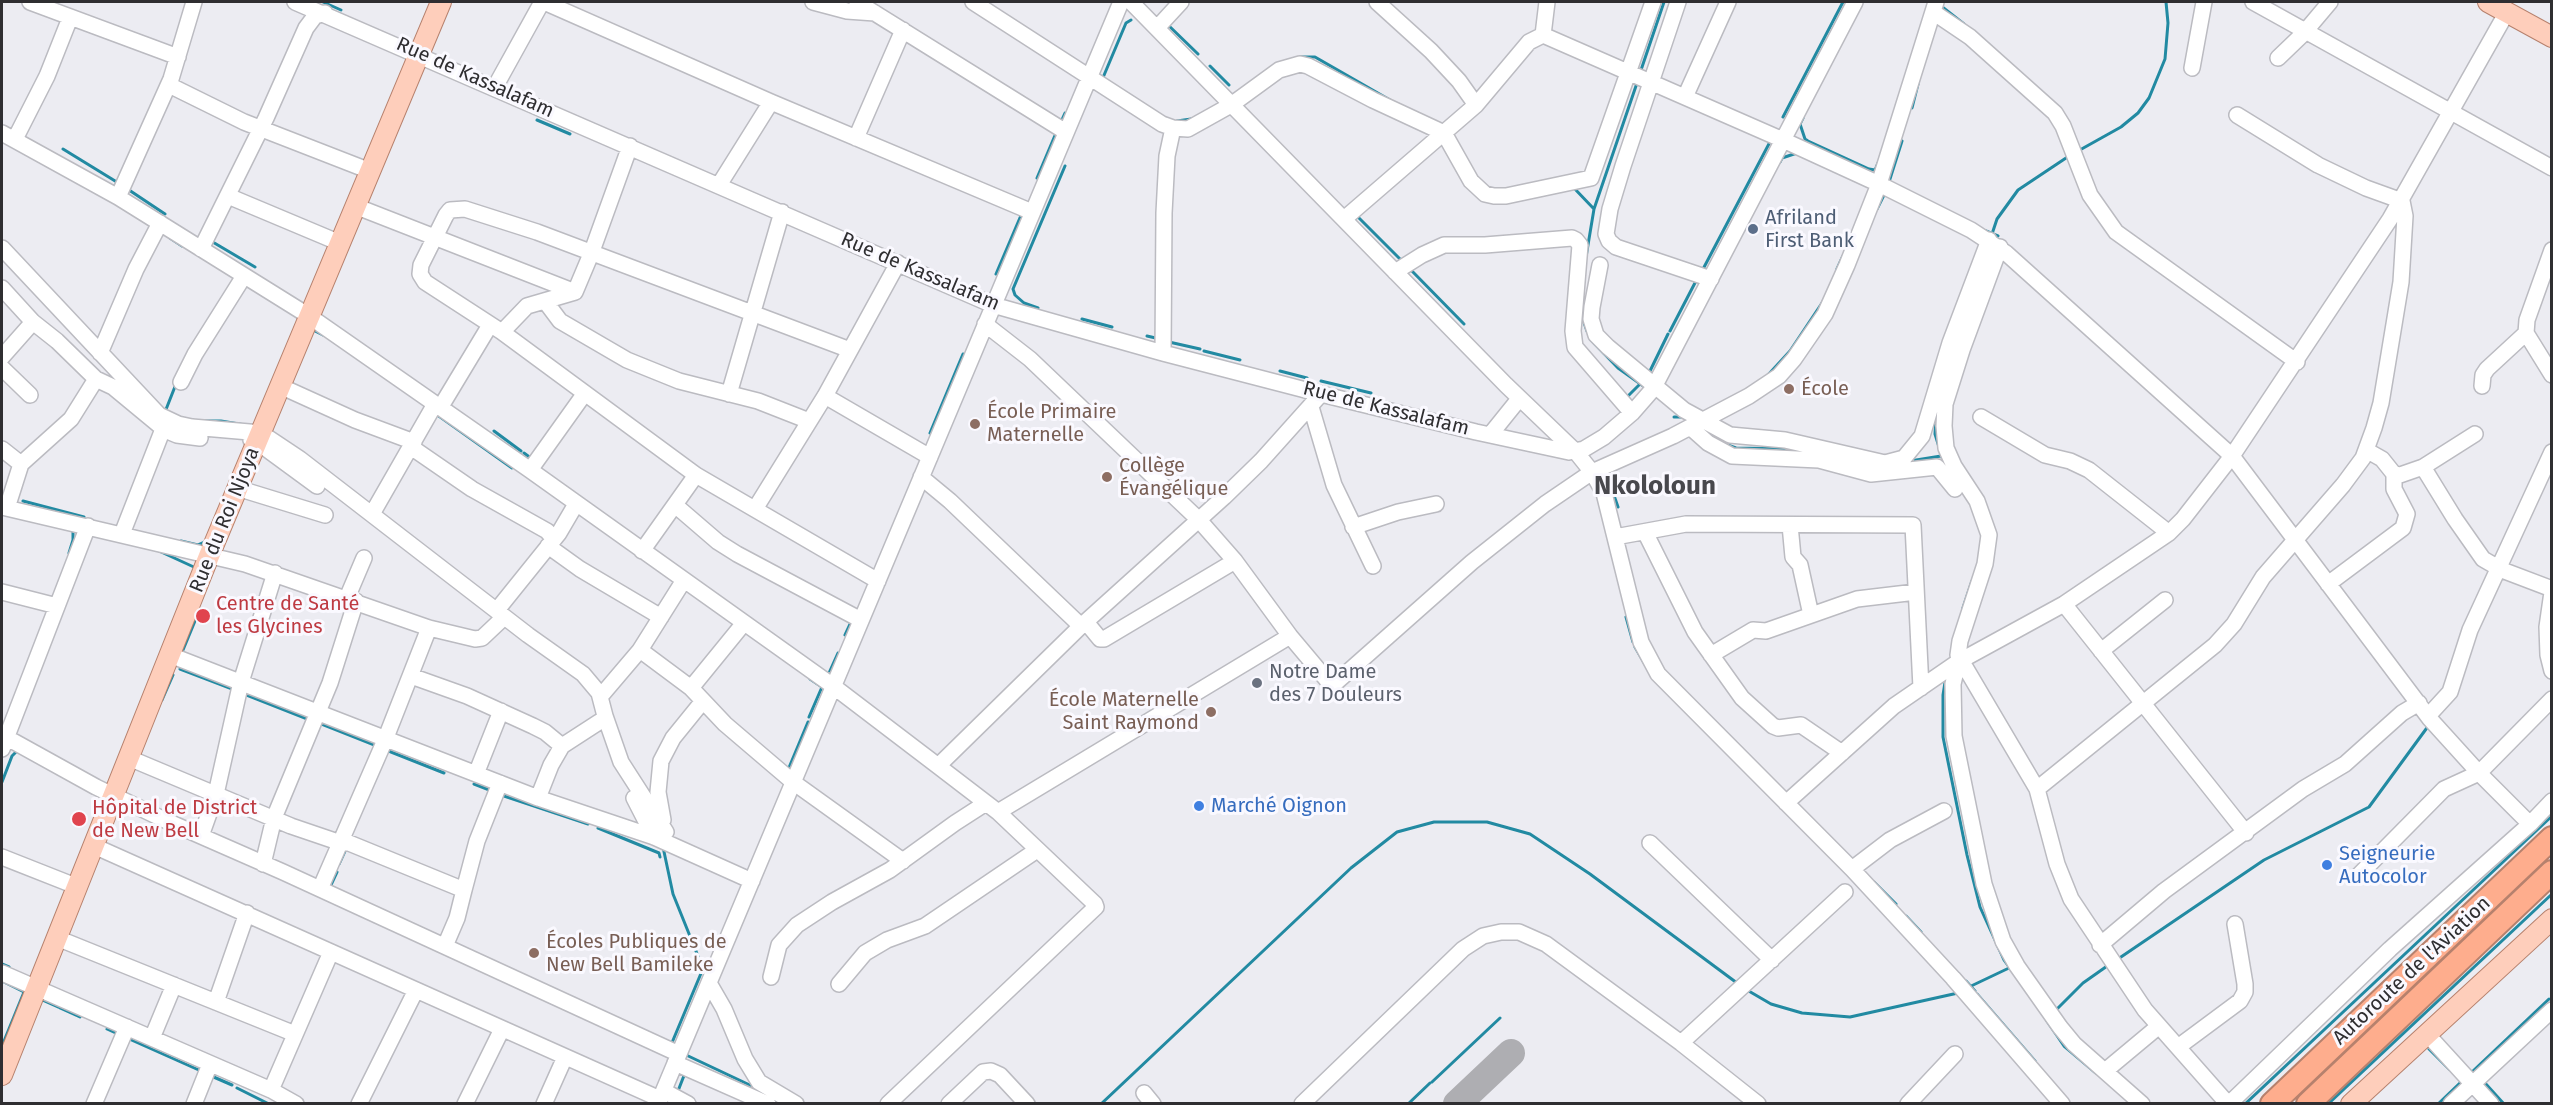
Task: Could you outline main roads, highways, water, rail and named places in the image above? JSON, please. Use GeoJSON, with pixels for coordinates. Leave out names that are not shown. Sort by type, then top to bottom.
{"type":"FeatureCollection","features":[{"type":"Feature","properties":{"kind":"highway","name":"Autoroute de l'Aviation"},"geometry":{"type":"LineString","coordinates":[[2272,1104],[2552,838]]}},
{"type":"Feature","properties":{"kind":"highway","name":"Autoroute de l'Aviation"},"geometry":{"type":"LineString","coordinates":[[2308,1104],[2552,872]]}},
{"type":"Feature","properties":{"kind":"main road","name":"Rue du Roi Njoya"},"geometry":{"type":"LineString","coordinates":[[2,1075],[209,556],[441,2]]}},
{"type":"Feature","properties":{"kind":"main road"},"geometry":{"type":"LineString","coordinates":[[2488,2],[2552,22]]}},
{"type":"Feature","properties":{"kind":"main road"},"geometry":{"type":"LineString","coordinates":[[2510,7],[2552,36]]}},
{"type":"Feature","properties":{"kind":"main road"},"geometry":{"type":"LineString","coordinates":[[2359,1101],[2427,1034],[2552,919]]}},
{"type":"Feature","properties":{"kind":"waterway"},"geometry":{"type":"LineString","coordinates":[[323,2],[341,10]]}},
{"type":"Feature","properties":{"kind":"waterway"},"geometry":{"type":"LineString","coordinates":[[1640,73],[1664,2]]}},
{"type":"Feature","properties":{"kind":"waterway"},"geometry":{"type":"LineString","coordinates":[[1783,117],[1843,2]]}},
{"type":"Feature","properties":{"kind":"waterway"},"geometry":{"type":"LineString","coordinates":[[2078,151],[2121,127],[2138,113],[2149,98],[2165,59],[2168,23],[2166,2]]}},
{"type":"Feature","properties":{"kind":"waterway"},"geometry":{"type":"LineString","coordinates":[[1941,6],[1964,24]]}},
{"type":"Feature","properties":{"kind":"waterway"},"geometry":{"type":"LineString","coordinates":[[1102,80],[1126,23],[1131,20]]}},
{"type":"Feature","properties":{"kind":"waterway"},"geometry":{"type":"LineString","coordinates":[[1166,23],[1198,54]]}},
{"type":"Feature","properties":{"kind":"waterway"},"geometry":{"type":"LineString","coordinates":[[1300,57],[1315,57],[1390,100]]}},
{"type":"Feature","properties":{"kind":"waterway"},"geometry":{"type":"LineString","coordinates":[[1210,66],[1229,85]]}},
{"type":"Feature","properties":{"kind":"waterway"},"geometry":{"type":"LineString","coordinates":[[1586,257],[1594,209],[1637,83]]}},
{"type":"Feature","properties":{"kind":"waterway"},"geometry":{"type":"LineString","coordinates":[[1912,108],[1918,84]]}},
{"type":"Feature","properties":{"kind":"waterway"},"geometry":{"type":"LineString","coordinates":[[1060,124],[1065,113]]}},
{"type":"Feature","properties":{"kind":"waterway"},"geometry":{"type":"LineString","coordinates":[[1803,118],[1800,124],[1805,139],[1808,141],[1869,169],[1875,170],[1878,163]]}},
{"type":"Feature","properties":{"kind":"waterway"},"geometry":{"type":"LineString","coordinates":[[1177,121],[1191,119]]}},
{"type":"Feature","properties":{"kind":"waterway"},"geometry":{"type":"LineString","coordinates":[[537,120],[570,134]]}},
{"type":"Feature","properties":{"kind":"waterway"},"geometry":{"type":"LineString","coordinates":[[1037,178],[1056,133]]}},
{"type":"Feature","properties":{"kind":"waterway"},"geometry":{"type":"LineString","coordinates":[[1702,271],[1771,140]]}},
{"type":"Feature","properties":{"kind":"waterway"},"geometry":{"type":"LineString","coordinates":[[1889,182],[1902,141]]}},
{"type":"Feature","properties":{"kind":"waterway"},"geometry":{"type":"LineString","coordinates":[[63,149],[120,184]]}},
{"type":"Feature","properties":{"kind":"waterway"},"geometry":{"type":"LineString","coordinates":[[1780,162],[1782,158],[1797,153]]}},
{"type":"Feature","properties":{"kind":"waterway"},"geometry":{"type":"LineString","coordinates":[[1991,237],[1997,219],[2018,190],[2069,156]]}},
{"type":"Feature","properties":{"kind":"waterway"},"geometry":{"type":"LineString","coordinates":[[1038,308],[1024,303],[1015,295],[1013,289],[1065,166]]}},
{"type":"Feature","properties":{"kind":"waterway"},"geometry":{"type":"LineString","coordinates":[[1573,187],[1594,209]]}},
{"type":"Feature","properties":{"kind":"waterway"},"geometry":{"type":"LineString","coordinates":[[129,190],[165,214]]}},
{"type":"Feature","properties":{"kind":"waterway"},"geometry":{"type":"LineString","coordinates":[[1877,209],[1885,193]]}},
{"type":"Feature","properties":{"kind":"waterway"},"geometry":{"type":"LineString","coordinates":[[996,274],[1022,213]]}},
{"type":"Feature","properties":{"kind":"waterway"},"geometry":{"type":"LineString","coordinates":[[1357,216],[1403,262]]}},
{"type":"Feature","properties":{"kind":"waterway"},"geometry":{"type":"LineString","coordinates":[[1986,231],[1998,236]]}},
{"type":"Feature","properties":{"kind":"waterway"},"geometry":{"type":"LineString","coordinates":[[170,238],[182,246]]}},
{"type":"Feature","properties":{"kind":"waterway"},"geometry":{"type":"LineString","coordinates":[[211,241],[255,267]]}},
{"type":"Feature","properties":{"kind":"waterway"},"geometry":{"type":"LineString","coordinates":[[1837,269],[1843,256]]}},
{"type":"Feature","properties":{"kind":"waterway"},"geometry":{"type":"LineString","coordinates":[[1410,269],[1464,324]]}},
{"type":"Feature","properties":{"kind":"waterway"},"geometry":{"type":"LineString","coordinates":[[1670,331],[1697,279]]}},
{"type":"Feature","properties":{"kind":"waterway"},"geometry":{"type":"LineString","coordinates":[[1767,376],[1790,351],[1824,300]]}},
{"type":"Feature","properties":{"kind":"waterway"},"geometry":{"type":"LineString","coordinates":[[1581,314],[1587,331]]}},
{"type":"Feature","properties":{"kind":"waterway"},"geometry":{"type":"LineString","coordinates":[[1082,319],[1112,327]]}},
{"type":"Feature","properties":{"kind":"waterway"},"geometry":{"type":"LineString","coordinates":[[313,330],[323,335]]}},
{"type":"Feature","properties":{"kind":"waterway"},"geometry":{"type":"LineString","coordinates":[[1649,373],[1668,334]]}},
{"type":"Feature","properties":{"kind":"waterway"},"geometry":{"type":"LineString","coordinates":[[1147,336],[1160,339]]}},
{"type":"Feature","properties":{"kind":"waterway"},"geometry":{"type":"LineString","coordinates":[[1591,340],[1618,368],[1646,388]]}},
{"type":"Feature","properties":{"kind":"waterway"},"geometry":{"type":"LineString","coordinates":[[1169,342],[1200,349]]}},
{"type":"Feature","properties":{"kind":"waterway"},"geometry":{"type":"LineString","coordinates":[[1204,351],[1240,360]]}},
{"type":"Feature","properties":{"kind":"waterway"},"geometry":{"type":"LineString","coordinates":[[930,433],[963,354]]}},
{"type":"Feature","properties":{"kind":"waterway"},"geometry":{"type":"LineString","coordinates":[[1280,371],[1307,378]]}},
{"type":"Feature","properties":{"kind":"waterway"},"geometry":{"type":"LineString","coordinates":[[1321,381],[1371,393]]}},
{"type":"Feature","properties":{"kind":"waterway"},"geometry":{"type":"LineString","coordinates":[[165,412],[176,384]]}},
{"type":"Feature","properties":{"kind":"waterway"},"geometry":{"type":"LineString","coordinates":[[1625,399],[1640,384]]}},
{"type":"Feature","properties":{"kind":"waterway"},"geometry":{"type":"LineString","coordinates":[[436,414],[512,468]]}},
{"type":"Feature","properties":{"kind":"waterway"},"geometry":{"type":"LineString","coordinates":[[1936,414],[1935,434],[1943,460]]}},
{"type":"Feature","properties":{"kind":"waterway"},"geometry":{"type":"LineString","coordinates":[[1674,417],[1684,417]]}},
{"type":"Feature","properties":{"kind":"waterway"},"geometry":{"type":"LineString","coordinates":[[204,421],[245,425]]}},
{"type":"Feature","properties":{"kind":"waterway"},"geometry":{"type":"LineString","coordinates":[[494,431],[521,451]]}},
{"type":"Feature","properties":{"kind":"waterway"},"geometry":{"type":"LineString","coordinates":[[1725,444],[1736,448],[1792,449]]}},
{"type":"Feature","properties":{"kind":"waterway"},"geometry":{"type":"LineString","coordinates":[[524,453],[532,459]]}},
{"type":"Feature","properties":{"kind":"waterway"},"geometry":{"type":"LineString","coordinates":[[1910,461],[1941,456]]}},
{"type":"Feature","properties":{"kind":"waterway"},"geometry":{"type":"LineString","coordinates":[[1608,478],[1618,507]]}},
{"type":"Feature","properties":{"kind":"waterway"},"geometry":{"type":"LineString","coordinates":[[23,501],[84,517]]}},
{"type":"Feature","properties":{"kind":"waterway"},"geometry":{"type":"LineString","coordinates":[[69,553],[73,530]]}},
{"type":"Feature","properties":{"kind":"waterway"},"geometry":{"type":"LineString","coordinates":[[181,541],[198,545],[205,542]]}},
{"type":"Feature","properties":{"kind":"waterway"},"geometry":{"type":"LineString","coordinates":[[159,551],[196,568]]}},
{"type":"Feature","properties":{"kind":"waterway"},"geometry":{"type":"LineString","coordinates":[[1963,608],[1972,581]]}},
{"type":"Feature","properties":{"kind":"waterway"},"geometry":{"type":"LineString","coordinates":[[1626,617],[1633,642]]}},
{"type":"Feature","properties":{"kind":"waterway"},"geometry":{"type":"LineString","coordinates":[[845,635],[852,620]]}},
{"type":"Feature","properties":{"kind":"waterway"},"geometry":{"type":"LineString","coordinates":[[183,650],[195,621]]}},
{"type":"Feature","properties":{"kind":"waterway"},"geometry":{"type":"LineString","coordinates":[[1635,647],[1649,671]]}},
{"type":"Feature","properties":{"kind":"waterway"},"geometry":{"type":"LineString","coordinates":[[829,673],[838,653]]}},
{"type":"Feature","properties":{"kind":"waterway"},"geometry":{"type":"LineString","coordinates":[[180,669],[235,690]]}},
{"type":"Feature","properties":{"kind":"waterway"},"geometry":{"type":"LineString","coordinates":[[162,700],[173,675]]}},
{"type":"Feature","properties":{"kind":"waterway"},"geometry":{"type":"LineString","coordinates":[[1946,676],[1943,695],[1943,737],[1967,855],[1980,907],[2009,967]]}},
{"type":"Feature","properties":{"kind":"waterway"},"geometry":{"type":"LineString","coordinates":[[809,717],[822,687],[810,679]]}},
{"type":"Feature","properties":{"kind":"waterway"},"geometry":{"type":"LineString","coordinates":[[244,694],[310,720]]}},
{"type":"Feature","properties":{"kind":"waterway"},"geometry":{"type":"LineString","coordinates":[[788,770],[808,722]]}},
{"type":"Feature","properties":{"kind":"waterway"},"geometry":{"type":"LineString","coordinates":[[319,723],[377,746]]}},
{"type":"Feature","properties":{"kind":"waterway"},"geometry":{"type":"LineString","coordinates":[[2118,959],[2264,860],[2369,807],[2429,725]]}},
{"type":"Feature","properties":{"kind":"waterway"},"geometry":{"type":"LineString","coordinates":[[386,750],[444,773]]}},
{"type":"Feature","properties":{"kind":"waterway"},"geometry":{"type":"LineString","coordinates":[[2,782],[12,756],[16,752]]}},
{"type":"Feature","properties":{"kind":"waterway"},"geometry":{"type":"LineString","coordinates":[[474,784],[492,791]]}},
{"type":"Feature","properties":{"kind":"waterway"},"geometry":{"type":"LineString","coordinates":[[501,795],[588,824]]}},
{"type":"Feature","properties":{"kind":"waterway"},"geometry":{"type":"LineString","coordinates":[[2245,1104],[2552,816]]}},
{"type":"Feature","properties":{"kind":"waterway"},"geometry":{"type":"LineString","coordinates":[[1101,1104],[1351,868],[1397,832],[1434,822],[1487,822],[1530,834],[1590,874],[1737,983]]}},
{"type":"Feature","properties":{"kind":"waterway"},"geometry":{"type":"LineString","coordinates":[[598,828],[659,853],[660,857]]}},
{"type":"Feature","properties":{"kind":"waterway"},"geometry":{"type":"LineString","coordinates":[[663,847],[673,894],[706,976]]}},
{"type":"Feature","properties":{"kind":"waterway"},"geometry":{"type":"LineString","coordinates":[[339,864],[345,851]]}},
{"type":"Feature","properties":{"kind":"waterway"},"geometry":{"type":"LineString","coordinates":[[330,887],[337,872]]}},
{"type":"Feature","properties":{"kind":"waterway"},"geometry":{"type":"LineString","coordinates":[[1874,882],[1896,904]]}},
{"type":"Feature","properties":{"kind":"waterway"},"geometry":{"type":"LineString","coordinates":[[2328,1104],[2552,894]]}},
{"type":"Feature","properties":{"kind":"waterway"},"geometry":{"type":"LineString","coordinates":[[1906,916],[1921,932]]}},
{"type":"Feature","properties":{"kind":"waterway"},"geometry":{"type":"LineString","coordinates":[[2,964],[9,967]]}},
{"type":"Feature","properties":{"kind":"waterway"},"geometry":{"type":"LineString","coordinates":[[2054,1012],[2083,983],[2110,964]]}},
{"type":"Feature","properties":{"kind":"waterway"},"geometry":{"type":"LineString","coordinates":[[1969,987],[2009,968]]}},
{"type":"Feature","properties":{"kind":"waterway"},"geometry":{"type":"LineString","coordinates":[[671,1045],[702,971]]}},
{"type":"Feature","properties":{"kind":"waterway"},"geometry":{"type":"LineString","coordinates":[[2,981],[24,992],[2,1046]]}},
{"type":"Feature","properties":{"kind":"waterway"},"geometry":{"type":"LineString","coordinates":[[1966,981],[1975,991]]}},
{"type":"Feature","properties":{"kind":"waterway"},"geometry":{"type":"LineString","coordinates":[[1747,990],[1771,1004],[1802,1013],[1850,1017],[1958,993]]}},
{"type":"Feature","properties":{"kind":"waterway"},"geometry":{"type":"LineString","coordinates":[[1977,994],[2035,1061]]}},
{"type":"Feature","properties":{"kind":"waterway"},"geometry":{"type":"LineString","coordinates":[[40,999],[58,1007]]}},
{"type":"Feature","properties":{"kind":"waterway"},"geometry":{"type":"LineString","coordinates":[[2473,1071],[2549,999]]}},
{"type":"Feature","properties":{"kind":"waterway"},"geometry":{"type":"LineString","coordinates":[[60,1008],[80,1017]]}},
{"type":"Feature","properties":{"kind":"waterway"},"geometry":{"type":"LineString","coordinates":[[1432,1082],[1500,1018]]}},
{"type":"Feature","properties":{"kind":"waterway"},"geometry":{"type":"LineString","coordinates":[[2047,1021],[2064,1046],[2096,1073]]}},
{"type":"Feature","properties":{"kind":"waterway"},"geometry":{"type":"LineString","coordinates":[[107,1029],[118,1034]]}},
{"type":"Feature","properties":{"kind":"waterway"},"geometry":{"type":"LineString","coordinates":[[127,1038],[201,1071]]}},
{"type":"Feature","properties":{"kind":"waterway"},"geometry":{"type":"LineString","coordinates":[[2429,1049],[2449,1069]]}},
{"type":"Feature","properties":{"kind":"waterway"},"geometry":{"type":"LineString","coordinates":[[684,1054],[754,1087]]}},
{"type":"Feature","properties":{"kind":"waterway"},"geometry":{"type":"LineString","coordinates":[[678,1091],[685,1073]]}},
{"type":"Feature","properties":{"kind":"waterway"},"geometry":{"type":"LineString","coordinates":[[209,1075],[232,1085]]}},
{"type":"Feature","properties":{"kind":"waterway"},"geometry":{"type":"LineString","coordinates":[[2438,1104],[2461,1082]]}},
{"type":"Feature","properties":{"kind":"waterway"},"geometry":{"type":"LineString","coordinates":[[1408,1104],[1430,1083]]}},
{"type":"Feature","properties":{"kind":"waterway"},"geometry":{"type":"LineString","coordinates":[[2485,1083],[2504,1104]]}},
{"type":"Feature","properties":{"kind":"waterway"},"geometry":{"type":"LineString","coordinates":[[237,1088],[269,1104]]}},
{"type":"Feature","properties":{"kind":"place","name":"Afriland First Bank"},"geometry":{"type":"Point","coordinates":[1753,229]}},
{"type":"Feature","properties":{"kind":"place","name":"École"},"geometry":{"type":"Point","coordinates":[1789,389]}},
{"type":"Feature","properties":{"kind":"place","name":"École Primaire Maternelle"},"geometry":{"type":"Point","coordinates":[975,424]}},
{"type":"Feature","properties":{"kind":"place","name":"Collège Évangélique"},"geometry":{"type":"Point","coordinates":[1107,477]}},
{"type":"Feature","properties":{"kind":"place","name":"Centre de Santé les Glycines"},"geometry":{"type":"Point","coordinates":[203,616]}},
{"type":"Feature","properties":{"kind":"place","name":"Notre Dame des 7 Douleurs"},"geometry":{"type":"Point","coordinates":[1257,683]}},
{"type":"Feature","properties":{"kind":"place","name":"École Maternelle Saint Raymond"},"geometry":{"type":"Point","coordinates":[1211,712]}},
{"type":"Feature","properties":{"kind":"place","name":"Marché Oignon"},"geometry":{"type":"Point","coordinates":[1199,806]}},
{"type":"Feature","properties":{"kind":"place","name":"Hôpital de District de New Bell"},"geometry":{"type":"Point","coordinates":[79,819]}},
{"type":"Feature","properties":{"kind":"place","name":"Seigneurie Autocolor"},"geometry":{"type":"Point","coordinates":[2327,865]}},
{"type":"Feature","properties":{"kind":"place","name":"Écoles Publiques de New Bell Bamileke"},"geometry":{"type":"Point","coordinates":[534,953]}},
{"type":"Feature","properties":{"kind":"district","name":"Nkololoun"},"geometry":{"type":"Point","coordinates":[1655,487]}}]}
